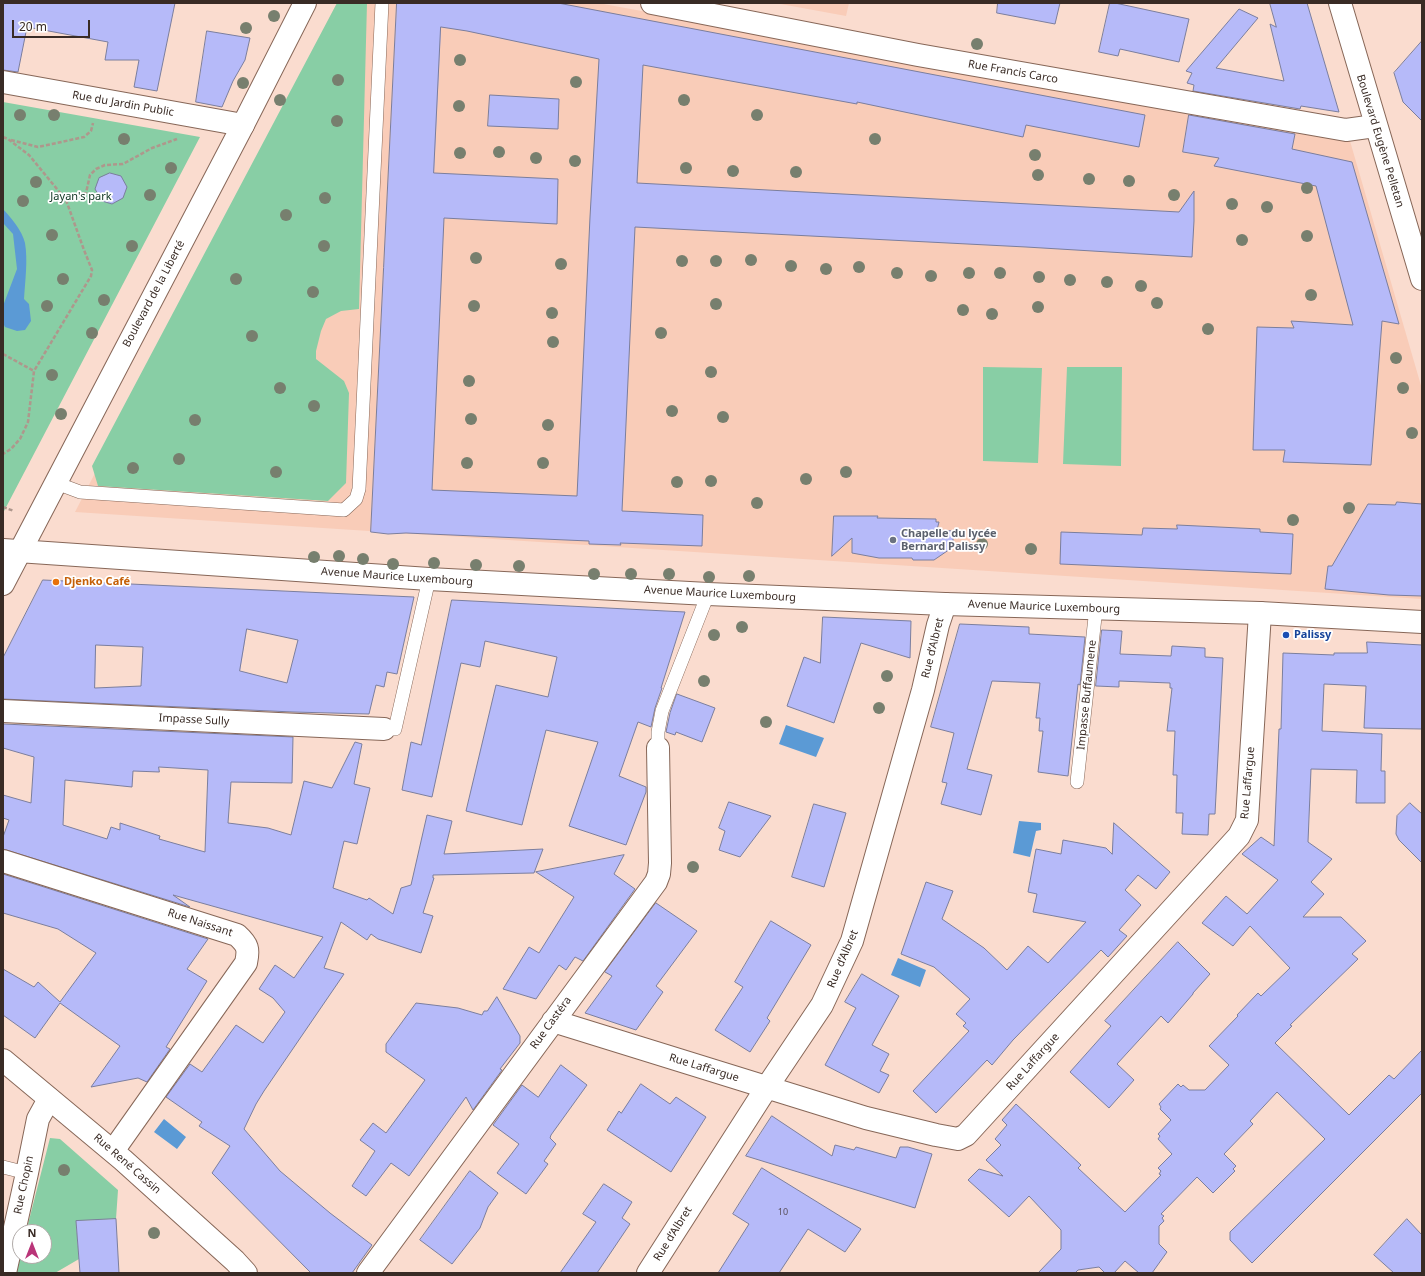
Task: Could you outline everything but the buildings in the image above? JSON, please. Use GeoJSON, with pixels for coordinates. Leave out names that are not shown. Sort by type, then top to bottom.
{"type":"FeatureCollection","features":[{"type":"Feature","properties":{"kind":"street","name":"Boulevard de la Liberté"},"geometry":{"type":"LineString","coordinates":[[3,584],[11,551],[56,483],[243,125],[304,3]]}},
{"type":"Feature","properties":{"kind":"street","name":"Rue Francis Carco"},"geometry":{"type":"LineString","coordinates":[[652,3],[918,55],[1346,130],[1375,126]]}},
{"type":"Feature","properties":{"kind":"street","name":"Boulevard Eugène Pelletan"},"geometry":{"type":"LineString","coordinates":[[1346,7],[1375,126],[1419,257],[1422,279]]}},
{"type":"Feature","properties":{"kind":"street","name":"Rue du Jardin Public"},"geometry":{"type":"LineString","coordinates":[[3,82],[243,125]]}},
{"type":"Feature","properties":{"kind":"street","name":"Avenue Maurice Luxembourg"},"geometry":{"type":"LineString","coordinates":[[11,551],[429,579],[708,594],[945,604],[1260,613],[1422,622]]}},
{"type":"Feature","properties":{"kind":"street","name":"Rue d’Albret"},"geometry":{"type":"LineString","coordinates":[[648,1273],[767,1087],[822,1005],[852,942],[945,604]]}},
{"type":"Feature","properties":{"kind":"street","name":"Rue Laffargue"},"geometry":{"type":"LineString","coordinates":[[552,1021],[866,1118],[958,1139],[966,1135],[1239,836],[1246,820],[1260,613]]}},
{"type":"Feature","properties":{"kind":"street","name":"Impasse Sully"},"geometry":{"type":"LineString","coordinates":[[3,711],[384,729]]}},
{"type":"Feature","properties":{"kind":"street","name":"Rue Castéra"},"geometry":{"type":"LineString","coordinates":[[368,1273],[552,1021],[656,882],[660,863],[658,748]]}},
{"type":"Feature","properties":{"kind":"street","name":"Rue Naissant"},"geometry":{"type":"LineString","coordinates":[[3,861],[237,935],[243,940],[247,948],[248,952],[246,963],[112,1151]]}},
{"type":"Feature","properties":{"kind":"street","name":"Rue René Cassin"},"geometry":{"type":"LineString","coordinates":[[3,1060],[124,1160],[235,1261],[246,1273]]}},
{"type":"Feature","properties":{"kind":"street","name":"Rue Chopin"},"geometry":{"type":"LineString","coordinates":[[5,1273],[38,1119],[49,1099]]}},
{"type":"Feature","properties":{"kind":"lane"},"geometry":{"type":"LineString","coordinates":[[56,483],[80,492],[344,510],[356,500],[359,489],[382,3]]}},
{"type":"Feature","properties":{"kind":"lane"},"geometry":{"type":"LineString","coordinates":[[384,729],[395,729],[429,579]]}},
{"type":"Feature","properties":{"kind":"lane"},"geometry":{"type":"LineString","coordinates":[[658,748],[658,732],[662,711],[708,594]]}},
{"type":"Feature","properties":{"kind":"lane","name":"Impasse Buffaumene"},"geometry":{"type":"LineString","coordinates":[[1077,782],[1096,608]]}},
{"type":"Feature","properties":{"kind":"lane"},"geometry":{"type":"LineString","coordinates":[[3,1167],[27,1173]]}},
{"type":"Feature","properties":{"kind":"path"},"geometry":{"type":"LineString","coordinates":[[3,137],[38,147],[84,137],[91,131],[99,100]]}},
{"type":"Feature","properties":{"kind":"path"},"geometry":{"type":"LineString","coordinates":[[66,200],[86,193],[90,175],[96,169],[105,165],[123,164],[152,148],[194,132],[210,119]]}},
{"type":"Feature","properties":{"kind":"path"},"geometry":{"type":"LineString","coordinates":[[3,454],[11,449],[20,439],[28,422],[34,372],[91,276],[92,270],[66,200],[29,156],[8,139]]}},
{"type":"Feature","properties":{"kind":"path"},"geometry":{"type":"LineString","coordinates":[[3,354],[34,372]]}},
{"type":"Feature","properties":{"kind":"shaded area"},"geometry":{"type":"Polygon","coordinates":[[[337,3],[598,3],[1350,141],[1422,389],[1422,599],[75,512],[337,3]]]}},
{"type":"Feature","properties":{"kind":"shaded area"},"geometry":{"type":"Polygon","coordinates":[[[775,3],[849,3],[846,16],[775,3]]]}},
{"type":"Feature","properties":{"kind":"green space"},"geometry":{"type":"Polygon","coordinates":[[[337,3],[367,3],[359,309],[341,311],[326,319],[316,351],[316,359],[344,381],[349,393],[346,483],[328,501],[98,486],[92,466],[337,3]]]}},
{"type":"Feature","properties":{"kind":"green space","name":"Jayan's park"},"geometry":{"type":"Polygon","coordinates":[[[3,102],[200,137],[3,513],[3,102]]]}},
{"type":"Feature","properties":{"kind":"green space"},"geometry":{"type":"Polygon","coordinates":[[[983,367],[1042,368],[1038,463],[983,461],[983,367]]]}},
{"type":"Feature","properties":{"kind":"green space"},"geometry":{"type":"Polygon","coordinates":[[[1067,367],[1122,367],[1121,466],[1063,464],[1067,367]]]}},
{"type":"Feature","properties":{"kind":"green space"},"geometry":{"type":"Polygon","coordinates":[[[50,1138],[60,1139],[118,1190],[116,1219],[76,1221],[79,1259],[55,1273],[16,1273],[18,1264],[52,1264],[52,1224],[28,1224],[50,1138]]]}},
{"type":"Feature","properties":{"kind":"water"},"geometry":{"type":"Polygon","coordinates":[[[3,209],[19,229],[25,243],[26,264],[24,299],[29,304],[31,321],[25,330],[17,331],[5,327],[3,323],[3,306],[17,269],[13,234],[3,223],[3,209]]]}},
{"type":"Feature","properties":{"kind":"water"},"geometry":{"type":"Polygon","coordinates":[[[786,725],[824,738],[816,757],[779,744],[786,725]]]}},
{"type":"Feature","properties":{"kind":"water"},"geometry":{"type":"Polygon","coordinates":[[[1019,821],[1041,823],[1041,830],[1036,831],[1030,857],[1013,853],[1019,821]]]}},
{"type":"Feature","properties":{"kind":"water"},"geometry":{"type":"Polygon","coordinates":[[[898,958],[926,970],[920,987],[891,975],[898,958]]]}},
{"type":"Feature","properties":{"kind":"water"},"geometry":{"type":"Polygon","coordinates":[[[164,1119],[186,1137],[177,1149],[154,1132],[164,1119]]]}},
{"type":"Feature","properties":{"kind":"place","name":"Chapelle du lycée Bernard Palissy"},"geometry":{"type":"Point","coordinates":[893,540]}},
{"type":"Feature","properties":{"kind":"place","name":"Djenko Café"},"geometry":{"type":"Point","coordinates":[56,582]}},
{"type":"Feature","properties":{"kind":"place","name":"Palissy"},"geometry":{"type":"Point","coordinates":[1286,635]}}]}
